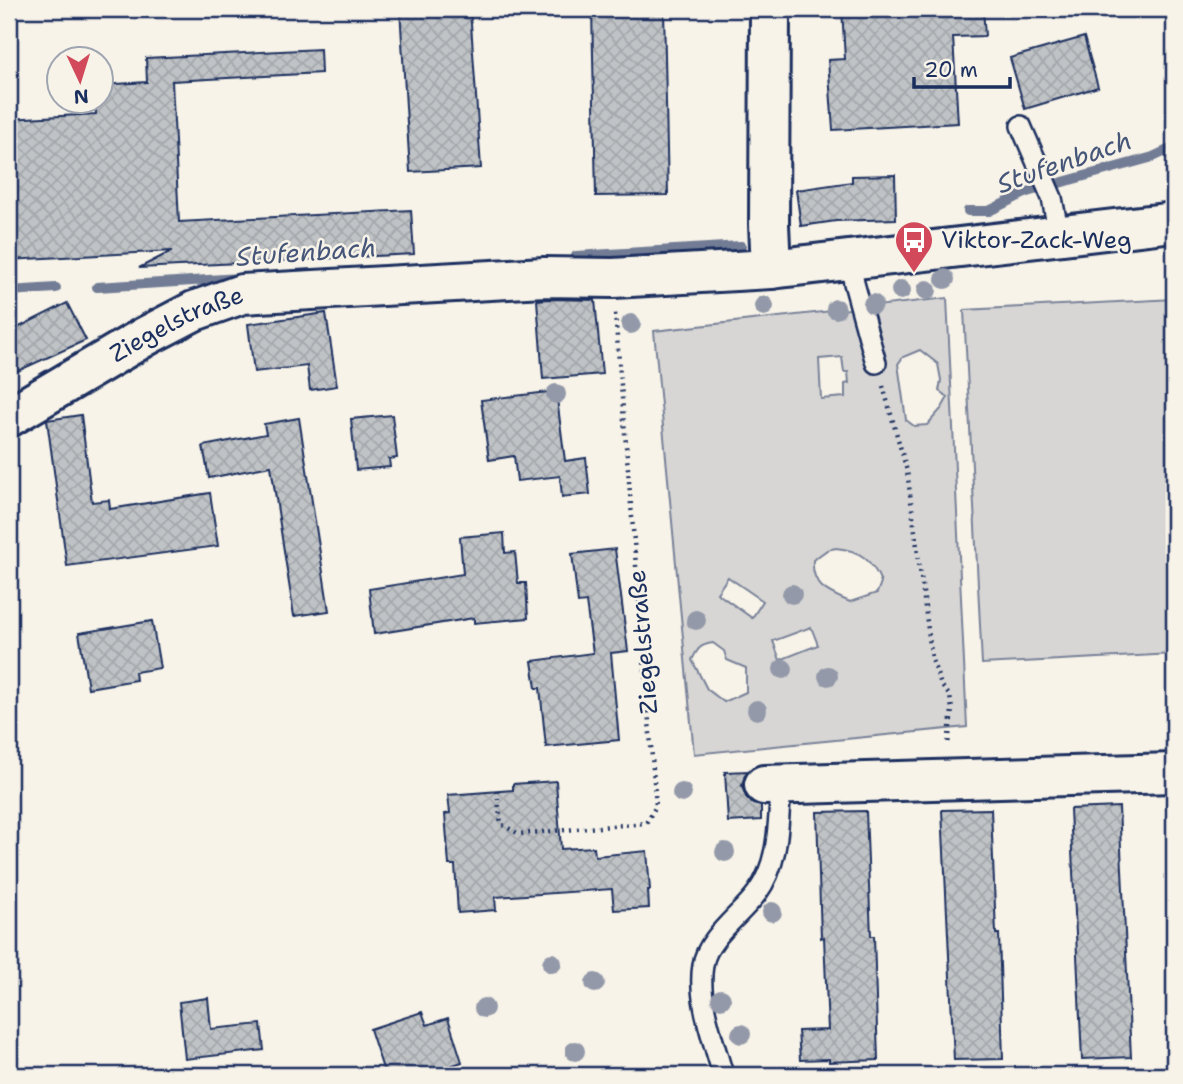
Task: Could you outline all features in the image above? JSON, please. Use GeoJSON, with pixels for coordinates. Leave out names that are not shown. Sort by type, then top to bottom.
{"type":"FeatureCollection","features":[{"type":"Feature","properties":{"kind":"street"},"geometry":{"type":"LineString","coordinates":[[770,9],[771,269]]}},
{"type":"Feature","properties":{"kind":"street","name":"Ziegelstraße"},"geometry":{"type":"LineString","coordinates":[[9,417],[158,330],[194,311],[242,294],[544,276],[613,278],[771,269],[850,260],[1056,216],[1174,222]]}},
{"type":"Feature","properties":{"kind":"street"},"geometry":{"type":"LineString","coordinates":[[772,785],[1174,773]]}},
{"type":"Feature","properties":{"kind":"lane"},"geometry":{"type":"LineString","coordinates":[[1021,125],[1056,216]]}},
{"type":"Feature","properties":{"kind":"lane"},"geometry":{"type":"LineString","coordinates":[[850,260],[853,283],[876,363]]}},
{"type":"Feature","properties":{"kind":"lane"},"geometry":{"type":"LineString","coordinates":[[723,1075],[706,1010],[702,982],[703,962],[709,949],[759,892],[769,872],[776,852],[772,785]]}},
{"type":"Feature","properties":{"kind":"path","name":"Ziegelstraße"},"geometry":{"type":"LineString","coordinates":[[498,791],[501,824],[519,834],[646,823],[656,806],[613,278]]}},
{"type":"Feature","properties":{"kind":"path"},"geometry":{"type":"LineString","coordinates":[[876,363],[907,471],[932,660],[941,685],[950,696],[952,718]]}},
{"type":"Feature","properties":{"kind":"shaded area"},"geometry":{"type":"Polygon","coordinates":[[[947,298],[967,727],[694,754],[654,331],[947,298]],[[920,350],[903,357],[898,364],[906,420],[914,426],[927,425],[948,397],[939,391],[941,380],[938,364],[920,350]],[[842,357],[819,359],[821,399],[845,397],[845,384],[849,383],[842,357]],[[836,548],[827,550],[813,560],[818,583],[835,595],[850,602],[877,593],[881,582],[869,562],[858,554],[836,548]],[[728,577],[717,593],[752,618],[763,601],[728,577]],[[811,627],[773,641],[780,660],[818,645],[811,627]],[[713,643],[702,646],[692,660],[707,689],[724,702],[746,692],[746,668],[727,660],[724,651],[713,643]]]}},
{"type":"Feature","properties":{"kind":"shaded area"},"geometry":{"type":"Polygon","coordinates":[[[1174,299],[1174,654],[982,664],[964,310],[1174,299]]]}},
{"type":"Feature","properties":{"kind":"building"},"geometry":{"type":"Polygon","coordinates":[[[400,9],[470,9],[481,168],[410,172],[400,9]]]}},
{"type":"Feature","properties":{"kind":"building"},"geometry":{"type":"Polygon","coordinates":[[[592,9],[664,9],[668,195],[596,196],[592,9]]]}},
{"type":"Feature","properties":{"kind":"building"},"geometry":{"type":"Polygon","coordinates":[[[842,9],[983,9],[985,36],[953,37],[958,123],[833,130],[828,60],[845,59],[842,9]]]}},
{"type":"Feature","properties":{"kind":"building"},"geometry":{"type":"Polygon","coordinates":[[[1084,37],[1098,87],[1025,109],[1010,58],[1084,37]]]}},
{"type":"Feature","properties":{"kind":"building"},"geometry":{"type":"Polygon","coordinates":[[[320,49],[321,73],[172,81],[179,222],[411,210],[414,254],[139,268],[172,251],[9,260],[9,119],[116,116],[116,84],[147,82],[146,58],[320,49]]]}},
{"type":"Feature","properties":{"kind":"building"},"geometry":{"type":"Polygon","coordinates":[[[895,175],[896,219],[836,221],[801,226],[796,190],[852,182],[852,176],[895,175]]]}},
{"type":"Feature","properties":{"kind":"building"},"geometry":{"type":"Polygon","coordinates":[[[537,300],[595,300],[602,374],[543,379],[537,300]]]}},
{"type":"Feature","properties":{"kind":"building"},"geometry":{"type":"Polygon","coordinates":[[[67,303],[86,340],[9,375],[9,332],[67,303]]]}},
{"type":"Feature","properties":{"kind":"building"},"geometry":{"type":"Polygon","coordinates":[[[326,313],[337,386],[310,390],[307,366],[254,372],[248,324],[326,313]]]}},
{"type":"Feature","properties":{"kind":"building"},"geometry":{"type":"Polygon","coordinates":[[[556,391],[565,461],[586,458],[590,494],[562,497],[560,476],[517,481],[514,456],[489,460],[481,400],[556,391]]]}},
{"type":"Feature","properties":{"kind":"building"},"geometry":{"type":"Polygon","coordinates":[[[81,415],[92,502],[109,500],[110,509],[210,493],[218,546],[67,566],[47,420],[81,415]]]}},
{"type":"Feature","properties":{"kind":"building"},"geometry":{"type":"Polygon","coordinates":[[[392,415],[397,458],[389,459],[390,467],[356,470],[351,419],[392,415]]]}},
{"type":"Feature","properties":{"kind":"building"},"geometry":{"type":"Polygon","coordinates":[[[299,418],[329,611],[294,616],[271,466],[209,478],[203,446],[266,434],[264,424],[299,418]]]}},
{"type":"Feature","properties":{"kind":"building"},"geometry":{"type":"Polygon","coordinates":[[[504,533],[505,553],[515,552],[518,583],[526,583],[528,618],[474,623],[474,618],[374,634],[369,589],[463,574],[460,537],[504,533]]]}},
{"type":"Feature","properties":{"kind":"building"},"geometry":{"type":"Polygon","coordinates":[[[615,549],[628,651],[611,653],[619,740],[546,747],[540,688],[536,688],[532,661],[593,653],[586,602],[578,603],[572,554],[615,549]]]}},
{"type":"Feature","properties":{"kind":"building"},"geometry":{"type":"Polygon","coordinates":[[[152,621],[160,668],[135,672],[136,680],[88,688],[79,633],[152,621]]]}},
{"type":"Feature","properties":{"kind":"building"},"geometry":{"type":"Polygon","coordinates":[[[748,771],[742,786],[746,797],[753,804],[761,806],[761,820],[728,822],[725,772],[748,771]]]}},
{"type":"Feature","properties":{"kind":"building"},"geometry":{"type":"Polygon","coordinates":[[[556,781],[561,849],[594,847],[595,856],[647,851],[649,908],[614,910],[612,889],[495,897],[496,910],[458,913],[455,865],[449,865],[445,814],[450,813],[448,795],[513,790],[513,784],[556,781]]]}},
{"type":"Feature","properties":{"kind":"building"},"geometry":{"type":"Polygon","coordinates":[[[1119,807],[1131,1057],[1082,1059],[1070,809],[1119,807]]]}},
{"type":"Feature","properties":{"kind":"building"},"geometry":{"type":"Polygon","coordinates":[[[991,809],[1003,1059],[954,1060],[942,810],[991,809]]]}},
{"type":"Feature","properties":{"kind":"building"},"geometry":{"type":"Polygon","coordinates":[[[866,811],[878,1060],[800,1060],[798,1031],[828,1030],[824,937],[821,938],[817,812],[866,811]]]}},
{"type":"Feature","properties":{"kind":"building"},"geometry":{"type":"Polygon","coordinates":[[[208,998],[211,1029],[261,1024],[264,1050],[185,1059],[179,1002],[208,998]]]}},
{"type":"Feature","properties":{"kind":"building"},"geometry":{"type":"Polygon","coordinates":[[[422,1012],[427,1025],[448,1018],[462,1062],[438,1070],[440,1075],[385,1075],[370,1029],[422,1012]]]}},
{"type":"Feature","properties":{"kind":"waterway","name":"Stufenbach"},"geometry":{"type":"LineString","coordinates":[[968,211],[989,211],[1027,192],[1153,157],[1174,147]]}},
{"type":"Feature","properties":{"kind":"waterway","name":"Stufenbach"},"geometry":{"type":"LineString","coordinates":[[576,256],[741,246]]}},
{"type":"Feature","properties":{"kind":"waterway","name":"Stufenbach"},"geometry":{"type":"LineString","coordinates":[[97,287],[240,278]]}},
{"type":"Feature","properties":{"kind":"waterway","name":"Stufenbach"},"geometry":{"type":"LineString","coordinates":[[9,291],[56,288]]}},
{"type":"Feature","properties":{"kind":"place","name":"Viktor-Zack-Weg"},"geometry":{"type":"Point","coordinates":[914,274]}}]}
